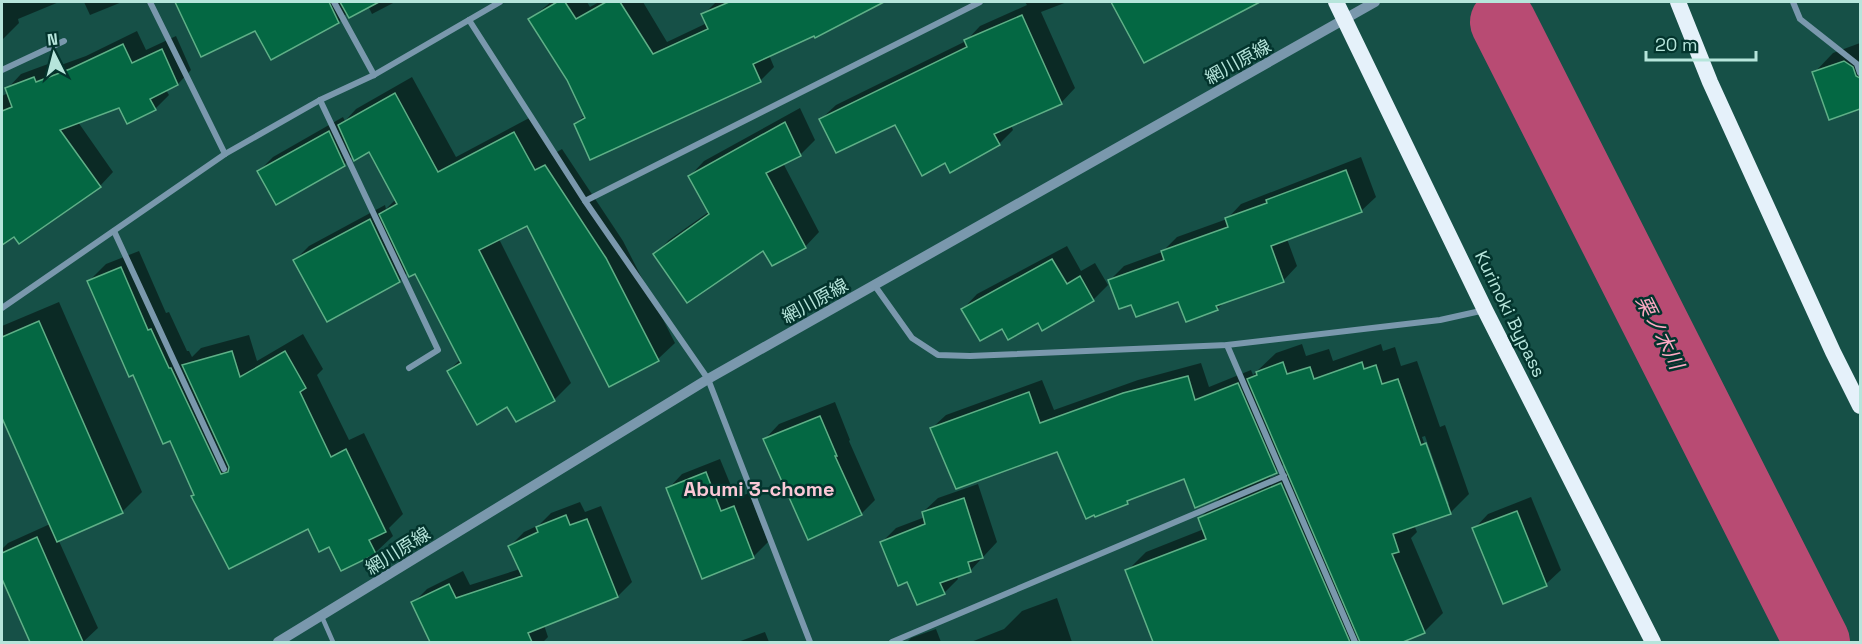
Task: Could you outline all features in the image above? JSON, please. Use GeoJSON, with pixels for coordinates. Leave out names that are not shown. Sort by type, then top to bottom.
{"type":"FeatureCollection","features":[{"type":"Feature","properties":{"kind":"highway","name":"Kurinoki Bypass"},"geometry":{"type":"LineString","coordinates":[[1336,2],[1485,310],[1653,642]]}},
{"type":"Feature","properties":{"kind":"highway"},"geometry":{"type":"LineString","coordinates":[[1678,2],[1715,93],[1833,352],[1860,406]]}},
{"type":"Feature","properties":{"kind":"street"},"geometry":{"type":"LineString","coordinates":[[150,2],[225,154]]}},
{"type":"Feature","properties":{"kind":"street"},"geometry":{"type":"LineString","coordinates":[[334,2],[374,75]]}},
{"type":"Feature","properties":{"kind":"street"},"geometry":{"type":"LineString","coordinates":[[2,308],[225,154],[320,100],[374,75],[500,2]]}},
{"type":"Feature","properties":{"kind":"street"},"geometry":{"type":"LineString","coordinates":[[585,201],[980,2]]}},
{"type":"Feature","properties":{"kind":"street","name":"網川原線"},"geometry":{"type":"LineString","coordinates":[[278,642],[708,379],[1375,2]]}},
{"type":"Feature","properties":{"kind":"street"},"geometry":{"type":"LineString","coordinates":[[1793,2],[1800,19],[1857,64],[1860,73]]}},
{"type":"Feature","properties":{"kind":"street"},"geometry":{"type":"LineString","coordinates":[[469,20],[585,201],[708,379],[810,642]]}},
{"type":"Feature","properties":{"kind":"street"},"geometry":{"type":"LineString","coordinates":[[2,70],[64,41]]}},
{"type":"Feature","properties":{"kind":"street"},"geometry":{"type":"LineString","coordinates":[[320,100],[438,350],[409,368]]}},
{"type":"Feature","properties":{"kind":"street"},"geometry":{"type":"LineString","coordinates":[[114,231],[224,469]]}},
{"type":"Feature","properties":{"kind":"street"},"geometry":{"type":"LineString","coordinates":[[875,286],[912,338],[938,355],[970,356],[1227,345],[1440,320],[1485,310]]}},
{"type":"Feature","properties":{"kind":"street"},"geometry":{"type":"LineString","coordinates":[[1227,345],[1355,642]]}},
{"type":"Feature","properties":{"kind":"street"},"geometry":{"type":"LineString","coordinates":[[891,642],[1284,476]]}},
{"type":"Feature","properties":{"kind":"lane"},"geometry":{"type":"LineString","coordinates":[[322,617],[333,642]]}},
{"type":"Feature","properties":{"kind":"building"},"geometry":{"type":"Polygon","coordinates":[[[175,2],[329,2],[339,23],[271,60],[255,31],[201,57],[175,2]]]}},
{"type":"Feature","properties":{"kind":"building"},"geometry":{"type":"Polygon","coordinates":[[[340,2],[379,2],[349,18],[340,2]]]}},
{"type":"Feature","properties":{"kind":"building"},"geometry":{"type":"Polygon","coordinates":[[[557,2],[565,2],[576,19],[606,2],[620,2],[653,54],[708,29],[701,14],[729,2],[884,2],[815,38],[814,36],[753,64],[761,82],[590,160],[574,124],[585,118],[567,80],[528,19],[557,2]]]}},
{"type":"Feature","properties":{"kind":"building"},"geometry":{"type":"Polygon","coordinates":[[[1111,2],[1260,2],[1144,63],[1111,2]]]}},
{"type":"Feature","properties":{"kind":"building"},"geometry":{"type":"Polygon","coordinates":[[[1022,15],[1062,104],[994,134],[1000,145],[950,173],[945,163],[922,176],[895,125],[836,153],[819,119],[967,47],[964,40],[1022,15]]]}},
{"type":"Feature","properties":{"kind":"building"},"geometry":{"type":"Polygon","coordinates":[[[123,44],[132,63],[162,49],[178,85],[150,99],[156,110],[127,124],[119,108],[60,130],[101,187],[19,244],[14,237],[2,245],[2,111],[12,107],[5,88],[34,77],[36,82],[123,44]]]}},
{"type":"Feature","properties":{"kind":"building"},"geometry":{"type":"Polygon","coordinates":[[[1844,61],[1853,67],[1856,76],[1860,78],[1860,109],[1829,120],[1812,72],[1844,61]]]}},
{"type":"Feature","properties":{"kind":"building"},"geometry":{"type":"Polygon","coordinates":[[[395,93],[438,172],[514,132],[535,170],[545,165],[606,258],[659,361],[609,387],[527,226],[479,250],[555,401],[516,422],[507,407],[477,425],[447,371],[461,363],[415,274],[409,277],[379,214],[397,204],[369,152],[354,161],[338,125],[395,93]]]}},
{"type":"Feature","properties":{"kind":"building"},"geometry":{"type":"Polygon","coordinates":[[[785,122],[801,156],[766,173],[806,248],[772,266],[763,251],[687,303],[653,254],[709,214],[688,176],[785,122]]]}},
{"type":"Feature","properties":{"kind":"building"},"geometry":{"type":"Polygon","coordinates":[[[329,131],[345,166],[276,205],[257,171],[329,131]]]}},
{"type":"Feature","properties":{"kind":"building"},"geometry":{"type":"Polygon","coordinates":[[[1346,170],[1362,212],[1271,246],[1284,282],[1216,306],[1218,310],[1186,322],[1178,302],[1136,317],[1131,305],[1119,309],[1108,280],[1164,260],[1161,251],[1228,227],[1225,218],[1346,170]]]}},
{"type":"Feature","properties":{"kind":"building"},"geometry":{"type":"Polygon","coordinates":[[[370,219],[400,282],[327,322],[293,260],[370,219]]]}},
{"type":"Feature","properties":{"kind":"building"},"geometry":{"type":"Polygon","coordinates":[[[1052,259],[1067,284],[1080,276],[1094,301],[1042,331],[1038,323],[1008,340],[1002,329],[980,341],[961,309],[1052,259]]]}},
{"type":"Feature","properties":{"kind":"building"},"geometry":{"type":"Polygon","coordinates":[[[121,267],[148,330],[151,329],[171,368],[221,474],[228,472],[229,467],[182,365],[232,351],[240,377],[285,351],[306,388],[300,392],[331,457],[346,449],[386,532],[369,540],[376,554],[341,571],[329,547],[319,552],[308,529],[229,569],[191,496],[194,495],[170,441],[163,444],[133,375],[129,377],[87,281],[121,267]]]}},
{"type":"Feature","properties":{"kind":"building"},"geometry":{"type":"Polygon","coordinates":[[[39,321],[123,513],[57,542],[2,418],[2,337],[39,321]]]}},
{"type":"Feature","properties":{"kind":"building"},"geometry":{"type":"Polygon","coordinates":[[[1283,362],[1287,374],[1310,367],[1314,379],[1362,362],[1364,369],[1376,365],[1382,384],[1398,379],[1421,445],[1426,443],[1451,514],[1393,534],[1399,552],[1392,554],[1425,633],[1403,642],[1360,642],[1247,379],[1257,375],[1256,372],[1283,362]]]}},
{"type":"Feature","properties":{"kind":"building"},"geometry":{"type":"Polygon","coordinates":[[[1188,376],[1195,400],[1238,383],[1277,473],[1195,508],[1184,479],[1127,501],[1128,504],[1086,519],[1057,452],[956,489],[930,428],[1029,392],[1040,423],[1123,393],[1188,376]]]}},
{"type":"Feature","properties":{"kind":"building"},"geometry":{"type":"Polygon","coordinates":[[[820,416],[837,456],[835,456],[862,515],[808,540],[763,439],[820,416]]]}},
{"type":"Feature","properties":{"kind":"building"},"geometry":{"type":"Polygon","coordinates":[[[706,472],[721,511],[734,506],[754,558],[702,579],[666,488],[706,472]]]}},
{"type":"Feature","properties":{"kind":"building"},"geometry":{"type":"Polygon","coordinates":[[[1281,483],[1350,642],[1153,642],[1125,570],[1206,539],[1198,518],[1281,483]]]}},
{"type":"Feature","properties":{"kind":"building"},"geometry":{"type":"Polygon","coordinates":[[[964,498],[983,558],[968,562],[971,572],[940,583],[945,594],[917,605],[907,582],[898,586],[880,542],[925,524],[922,512],[964,498]]]}},
{"type":"Feature","properties":{"kind":"building"},"geometry":{"type":"Polygon","coordinates":[[[1517,511],[1547,586],[1503,604],[1472,528],[1517,511]]]}},
{"type":"Feature","properties":{"kind":"building"},"geometry":{"type":"Polygon","coordinates":[[[566,515],[570,525],[587,519],[618,597],[528,633],[532,642],[430,642],[411,602],[449,584],[456,598],[522,576],[508,546],[538,532],[536,527],[566,515]]]}},
{"type":"Feature","properties":{"kind":"building"},"geometry":{"type":"Polygon","coordinates":[[[37,537],[83,642],[30,642],[2,579],[2,553],[37,537]]]}},
{"type":"Feature","properties":{"kind":"waterway","name":"栗ノ木川"},"geometry":{"type":"LineString","coordinates":[[1503,22],[1817,642]]}},
{"type":"Feature","properties":{"kind":"district","name":"Abumi 3-chome"},"geometry":{"type":"Point","coordinates":[759,489]}}]}
